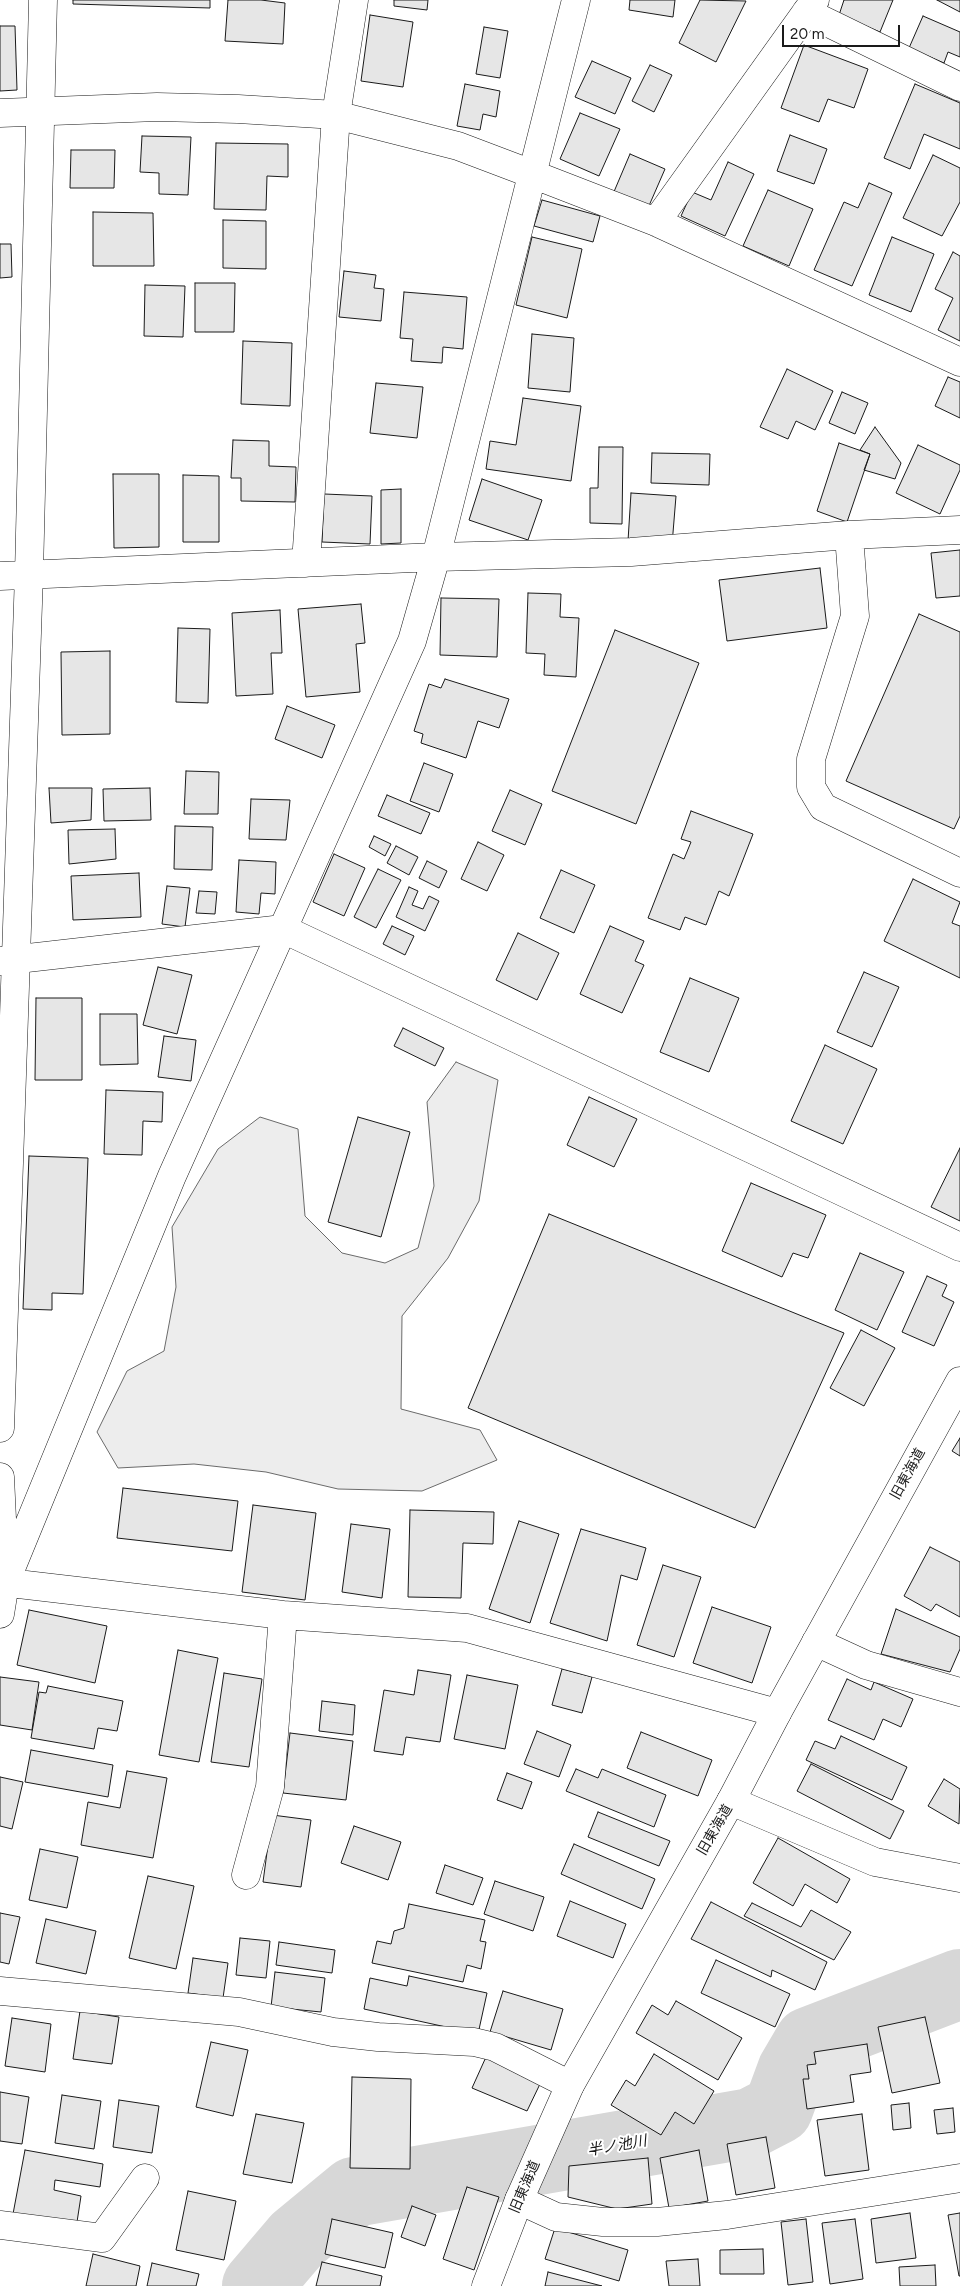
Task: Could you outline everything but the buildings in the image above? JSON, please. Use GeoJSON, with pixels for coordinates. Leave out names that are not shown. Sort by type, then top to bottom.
{"type":"FeatureCollection","features":[{"type":"Feature","properties":{"kind":"street"},"geometry":{"type":"LineString","coordinates":[[0,1428],[8,961],[29,574],[43,0]]}},
{"type":"Feature","properties":{"kind":"street"},"geometry":{"type":"LineString","coordinates":[[306,563],[336,115],[354,0]]}},
{"type":"Feature","properties":{"kind":"street"},"geometry":{"type":"LineString","coordinates":[[2,1583],[172,1176],[412,641],[436,557],[576,0]]}},
{"type":"Feature","properties":{"kind":"street"},"geometry":{"type":"LineString","coordinates":[[656,222],[811,6],[960,87]]}},
{"type":"Feature","properties":{"kind":"street"},"geometry":{"type":"LineString","coordinates":[[0,114],[157,107],[238,108],[336,115],[458,146],[656,222],[960,362]]}},
{"type":"Feature","properties":{"kind":"street"},"geometry":{"type":"LineString","coordinates":[[0,576],[436,557],[630,552],[849,535],[960,530]]}},
{"type":"Feature","properties":{"kind":"street"},"geometry":{"type":"LineString","coordinates":[[849,535],[855,616],[811,759],[811,787],[823,807],[960,874]]}},
{"type":"Feature","properties":{"kind":"street"},"geometry":{"type":"LineString","coordinates":[[8,961],[283,929],[960,1247]]}},
{"type":"Feature","properties":{"kind":"street","name":"旧東海道"},"geometry":{"type":"LineString","coordinates":[[486,2286],[519,2200],[570,2085],[731,1801],[777,1712],[960,1381]]}},
{"type":"Feature","properties":{"kind":"street"},"geometry":{"type":"LineString","coordinates":[[0,1477],[2,1583],[0,1614]]}},
{"type":"Feature","properties":{"kind":"street"},"geometry":{"type":"LineString","coordinates":[[2,1583],[282,1615],[467,1628],[777,1712]]}},
{"type":"Feature","properties":{"kind":"street"},"geometry":{"type":"LineString","coordinates":[[246,1875],[270,1787],[282,1615]]}},
{"type":"Feature","properties":{"kind":"street"},"geometry":{"type":"LineString","coordinates":[[816,1642],[866,1665],[960,1692]]}},
{"type":"Feature","properties":{"kind":"street"},"geometry":{"type":"LineString","coordinates":[[731,1801],[875,1862],[960,1878]]}},
{"type":"Feature","properties":{"kind":"street"},"geometry":{"type":"LineString","coordinates":[[0,1991],[239,2012],[333,2032],[378,2037],[474,2042],[495,2047],[570,2085]]}},
{"type":"Feature","properties":{"kind":"street"},"geometry":{"type":"LineString","coordinates":[[0,2225],[102,2238],[145,2178]]}},
{"type":"Feature","properties":{"kind":"street"},"geometry":{"type":"LineString","coordinates":[[519,2200],[556,2217],[603,2222],[658,2222],[726,2215],[960,2178]]}},
{"type":"Feature","properties":{"kind":"shaded area"},"geometry":{"type":"Polygon","coordinates":[[[456,1062],[498,1080],[479,1201],[448,1258],[402,1316],[401,1409],[480,1430],[497,1460],[422,1491],[338,1489],[266,1472],[194,1464],[118,1468],[97,1432],[127,1371],[164,1351],[176,1287],[172,1227],[218,1149],[260,1117],[298,1129],[305,1216],[342,1253],[385,1263],[418,1248],[434,1186],[427,1102],[456,1062]]]}},
{"type":"Feature","properties":{"kind":"waterway","name":"半ノ池川"},"geometry":{"type":"LineString","coordinates":[[257,2286],[297,2239],[354,2192],[751,2123],[778,2109],[792,2071],[809,2042],[960,1984]]}}]}
